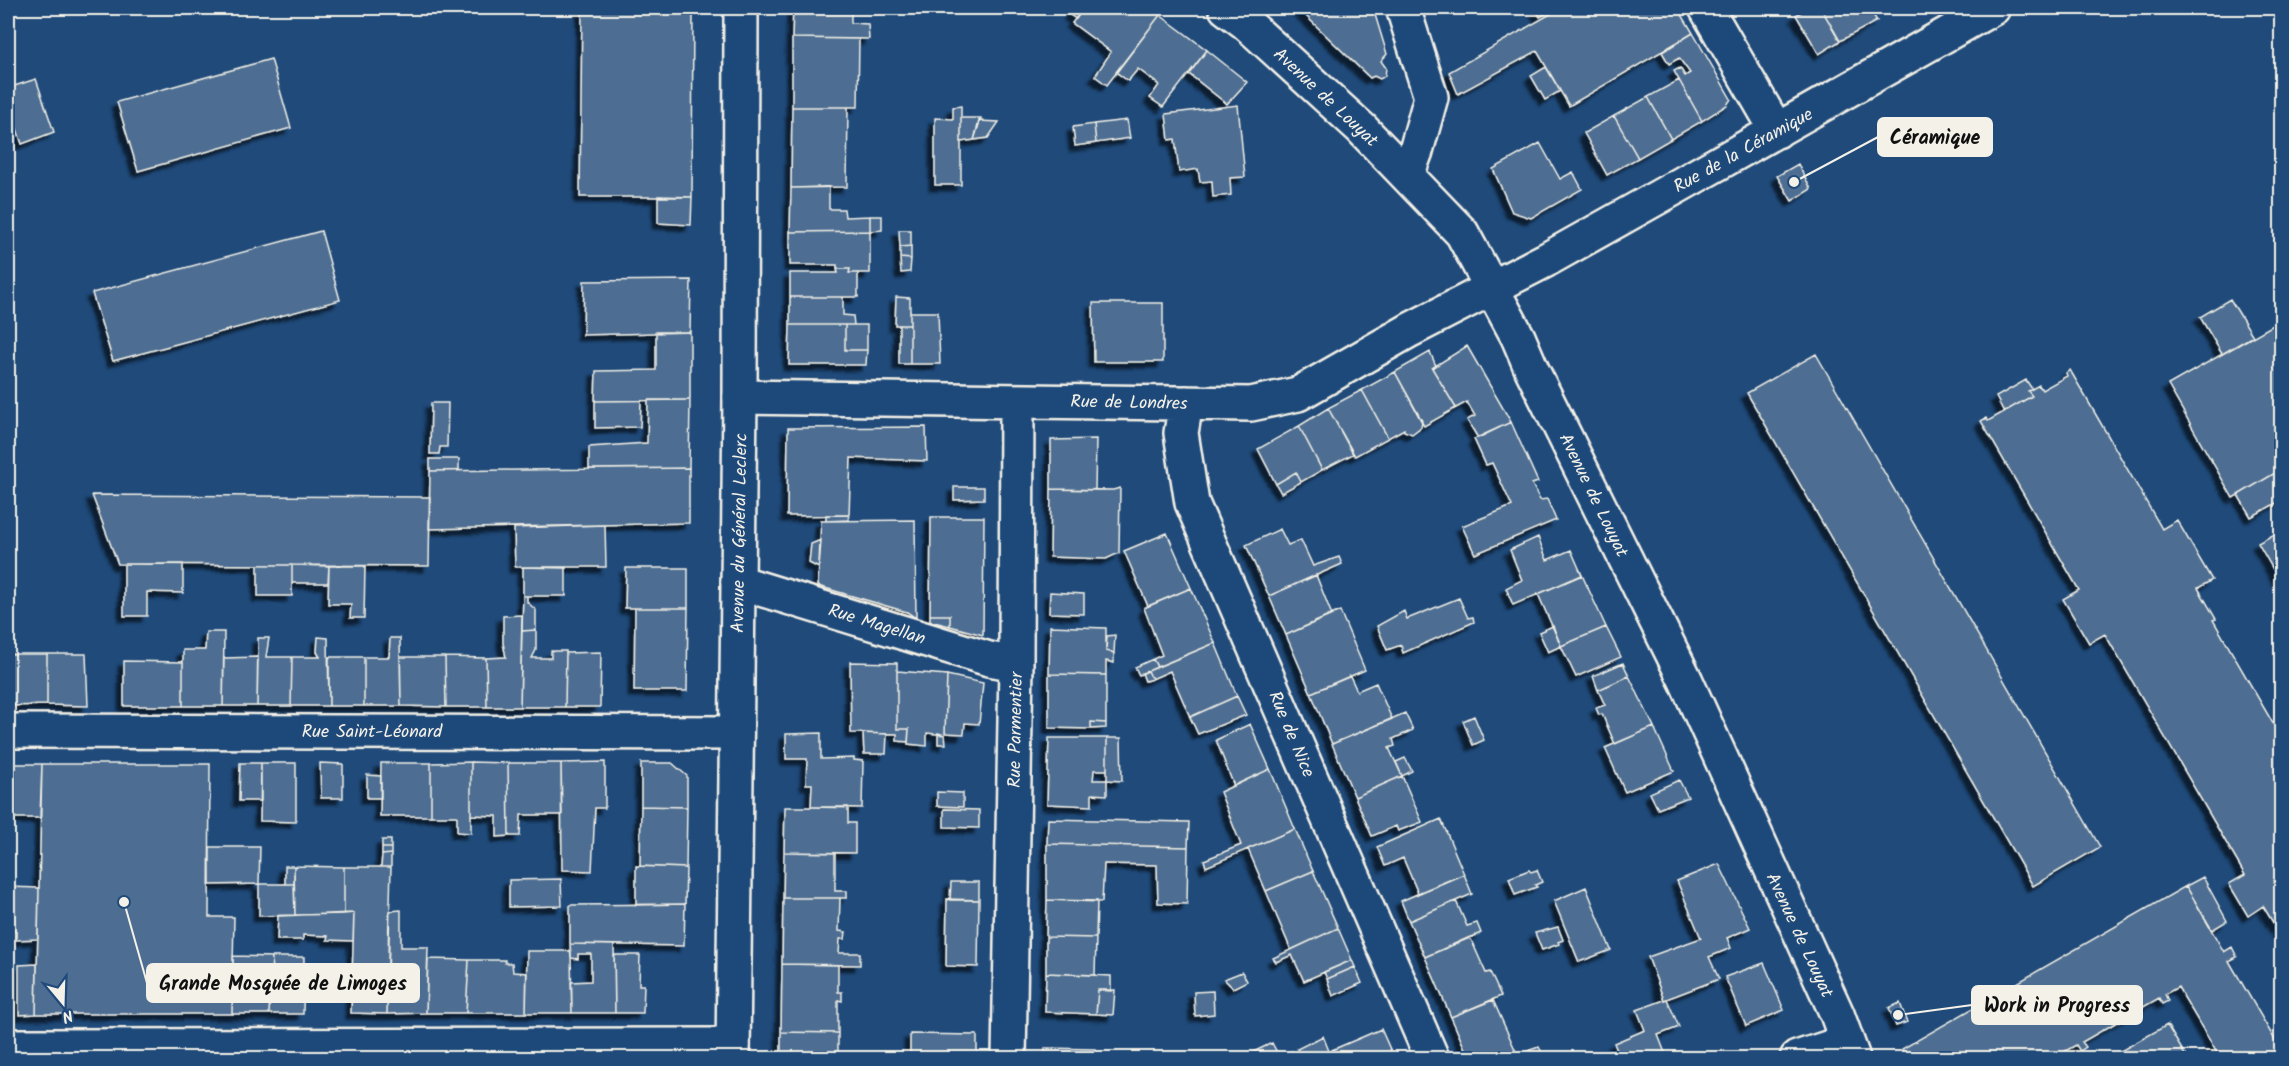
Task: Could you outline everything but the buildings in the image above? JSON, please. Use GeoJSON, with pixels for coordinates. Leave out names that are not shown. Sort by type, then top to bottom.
{"type":"FeatureCollection","features":[{"type":"Feature","properties":{"kind":"street","name":"Avenue du Général Leclerc"},"geometry":{"type":"LineString","coordinates":[[733,1052],[740,398],[741,8]]}},
{"type":"Feature","properties":{"kind":"street","name":"Avenue de Louyat"},"geometry":{"type":"LineString","coordinates":[[1226,8],[1246,23],[1361,128],[1462,233],[1518,337],[1532,370],[1686,681],[1837,1014],[1850,1050]]}},
{"type":"Feature","properties":{"kind":"street"},"geometry":{"type":"LineString","coordinates":[[1403,8],[1431,97],[1416,152],[1407,175]]}},
{"type":"Feature","properties":{"kind":"street"},"geometry":{"type":"LineString","coordinates":[[1706,8],[1777,131]]}},
{"type":"Feature","properties":{"kind":"street","name":"Rue de la Céramique"},"geometry":{"type":"LineString","coordinates":[[1491,288],[1777,131],[1993,8]]}},
{"type":"Feature","properties":{"kind":"street","name":"Rue de Londres"},"geometry":{"type":"LineString","coordinates":[[740,398],[1251,404],[1298,394],[1410,330],[1491,288]]}},
{"type":"Feature","properties":{"kind":"street","name":"Rue Parmentier"},"geometry":{"type":"LineString","coordinates":[[1009,1059],[1016,664],[1017,400]]}},
{"type":"Feature","properties":{"kind":"street","name":"Rue de Nice"},"geometry":{"type":"LineString","coordinates":[[1186,403],[1181,433],[1192,503],[1432,1059]]}},
{"type":"Feature","properties":{"kind":"street","name":"Rue Magellan"},"geometry":{"type":"LineString","coordinates":[[738,582],[989,659],[1016,664]]}},
{"type":"Feature","properties":{"kind":"street","name":"Rue Saint-Léonard"},"geometry":{"type":"LineString","coordinates":[[8,731],[736,733]]}},
{"type":"Feature","properties":{"kind":"street"},"geometry":{"type":"LineString","coordinates":[[8,1046],[390,1052],[733,1052]]}},
{"type":"Feature","properties":{"kind":"street"},"geometry":{"type":"LineString","coordinates":[[1797,1059],[1850,1050]]}},
{"type":"Feature","properties":{"kind":"place","name":"Céramique"},"geometry":{"type":"Point","coordinates":[1794,182]}},
{"type":"Feature","properties":{"kind":"place","name":"Grande Mosquée de Limoges"},"geometry":{"type":"Point","coordinates":[124,902]}},
{"type":"Feature","properties":{"kind":"place","name":"Work in Progress"},"geometry":{"type":"Point","coordinates":[1898,1015]}}]}
